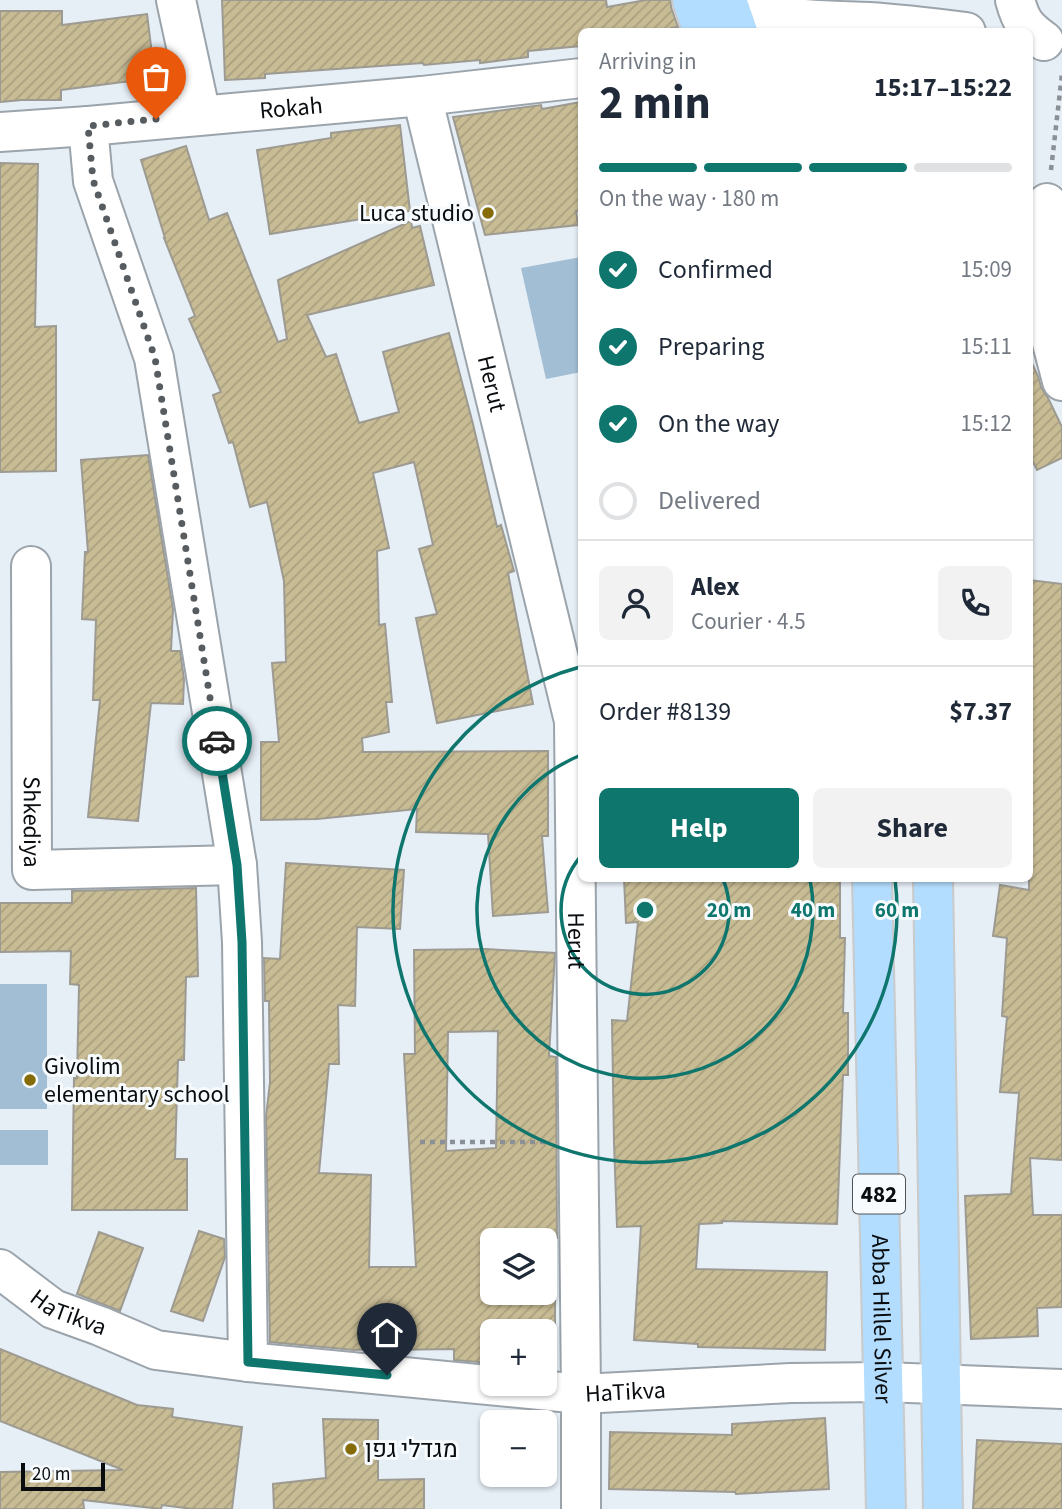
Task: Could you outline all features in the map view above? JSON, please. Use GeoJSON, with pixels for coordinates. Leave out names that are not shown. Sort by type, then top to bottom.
{"type":"FeatureCollection","features":[{"type":"Feature","properties":{"kind":"main road"},"geometry":{"type":"LineString","coordinates":[[692,0],[702,28]]}},
{"type":"Feature","properties":{"kind":"main road"},"geometry":{"type":"LineString","coordinates":[[729,0],[737,28]]}},
{"type":"Feature","properties":{"kind":"main road","name":"Abba Hillel Silver"},"geometry":{"type":"LineString","coordinates":[[872,882],[886,1509]]}},
{"type":"Feature","properties":{"kind":"main road","name":"482"},"geometry":{"type":"LineString","coordinates":[[933,882],[943,1509]]}},
{"type":"Feature","properties":{"kind":"street"},"geometry":{"type":"LineString","coordinates":[[176,0],[201,115]]}},
{"type":"Feature","properties":{"kind":"street"},"geometry":{"type":"LineString","coordinates":[[729,0],[749,9],[791,18],[890,28]]}},
{"type":"Feature","properties":{"kind":"street"},"geometry":{"type":"LineString","coordinates":[[992,28],[1009,0]]}},
{"type":"Feature","properties":{"kind":"street"},"geometry":{"type":"LineString","coordinates":[[1015,0],[1027,28]]}},
{"type":"Feature","properties":{"kind":"street","name":"Rokah"},"geometry":{"type":"LineString","coordinates":[[0,132],[422,96],[578,78]]}},
{"type":"Feature","properties":{"kind":"street","name":"Herut"},"geometry":{"type":"LineString","coordinates":[[422,96],[574,721],[581,1509]]}},
{"type":"Feature","properties":{"kind":"street"},"geometry":{"type":"LineString","coordinates":[[88,126],[93,180],[155,358],[237,865],[242,942],[248,1362]]}},
{"type":"Feature","properties":{"kind":"street"},"geometry":{"type":"LineString","coordinates":[[1047,203],[1046,320],[1062,382]]}},
{"type":"Feature","properties":{"kind":"street","name":"Shkediya"},"geometry":{"type":"LineString","coordinates":[[31,566],[32,870],[237,865]]}},
{"type":"Feature","properties":{"kind":"street","name":"HaTikva"},"geometry":{"type":"LineString","coordinates":[[0,1269],[52,1309],[100,1325],[156,1350],[248,1362],[581,1394],[791,1383],[884,1382],[1062,1389]]}},
{"type":"Feature","properties":{"kind":"path"},"geometry":{"type":"LineString","coordinates":[[1047,203],[1062,74]]}},
{"type":"Feature","properties":{"kind":"path"},"geometry":{"type":"LineString","coordinates":[[420,1142],[578,1142]]}},
{"type":"Feature","properties":{"kind":"shaded area"},"geometry":{"type":"Polygon","coordinates":[[[578,258],[578,373],[546,379],[521,268],[578,258]]]}},
{"type":"Feature","properties":{"kind":"shaded area"},"geometry":{"type":"Polygon","coordinates":[[[0,984],[47,984],[47,1109],[0,1109],[0,984]]]}},
{"type":"Feature","properties":{"kind":"shaded area"},"geometry":{"type":"Polygon","coordinates":[[[0,1130],[48,1130],[48,1165],[0,1165],[0,1130]]]}},
{"type":"Feature","properties":{"kind":"building"},"geometry":{"type":"Polygon","coordinates":[[[222,0],[606,0],[607,7],[646,0],[671,0],[678,27],[578,28],[578,46],[528,51],[528,57],[480,63],[480,60],[423,63],[265,74],[265,78],[225,80],[222,0]]]}},
{"type":"Feature","properties":{"kind":"building"},"geometry":{"type":"Polygon","coordinates":[[[0,11],[62,11],[62,25],[147,14],[155,78],[61,90],[61,100],[0,102],[0,11]]]}},
{"type":"Feature","properties":{"kind":"building"},"geometry":{"type":"Polygon","coordinates":[[[578,103],[578,225],[485,235],[453,117],[541,105],[542,109],[578,103]]]}},
{"type":"Feature","properties":{"kind":"building"},"geometry":{"type":"Polygon","coordinates":[[[400,125],[410,211],[270,234],[257,150],[331,138],[331,133],[400,125]]]}},
{"type":"Feature","properties":{"kind":"building"},"geometry":{"type":"Polygon","coordinates":[[[186,146],[209,220],[227,213],[278,342],[287,339],[278,280],[411,221],[412,228],[420,226],[434,285],[307,315],[326,357],[336,354],[359,423],[399,412],[383,352],[449,333],[497,527],[501,525],[514,571],[508,573],[533,704],[437,723],[416,618],[437,614],[419,549],[433,545],[414,462],[373,473],[389,548],[377,551],[379,625],[385,624],[392,702],[386,702],[389,732],[362,738],[363,752],[548,751],[548,836],[542,836],[548,912],[493,916],[488,834],[416,832],[417,809],[317,819],[261,820],[261,742],[279,742],[272,663],[286,662],[284,581],[267,502],[250,507],[233,442],[229,443],[213,395],[221,392],[189,319],[195,316],[164,238],[141,160],[186,146]]]}},
{"type":"Feature","properties":{"kind":"building"},"geometry":{"type":"Polygon","coordinates":[[[0,163],[38,164],[35,327],[56,326],[56,471],[0,472],[0,163]]]}},
{"type":"Feature","properties":{"kind":"building"},"geometry":{"type":"Polygon","coordinates":[[[1033,365],[1062,427],[1062,458],[1037,470],[1033,462],[1033,365]]]}},
{"type":"Feature","properties":{"kind":"building"},"geometry":{"type":"Polygon","coordinates":[[[148,455],[173,609],[171,651],[180,651],[184,679],[183,704],[151,703],[138,821],[88,817],[100,700],[93,700],[96,620],[82,619],[85,552],[88,552],[81,460],[148,455]]]}},
{"type":"Feature","properties":{"kind":"building"},"geometry":{"type":"Polygon","coordinates":[[[1033,580],[1062,584],[1062,1160],[1030,1158],[1033,1215],[1062,1215],[1062,1307],[1037,1308],[1038,1336],[971,1339],[965,1196],[1011,1194],[1019,1093],[1000,1092],[1007,1017],[1002,1016],[1007,938],[993,936],[1000,885],[1029,890],[1029,882],[1033,882],[1033,580]]]}},
{"type":"Feature","properties":{"kind":"building"},"geometry":{"type":"Polygon","coordinates":[[[286,863],[404,870],[400,929],[357,927],[355,1006],[338,1005],[339,1064],[329,1064],[319,1173],[371,1175],[369,1267],[416,1267],[404,1054],[415,1054],[414,950],[486,949],[555,953],[549,1056],[556,1057],[557,1228],[480,1228],[480,1305],[555,1305],[555,1319],[480,1319],[480,1362],[454,1360],[454,1349],[354,1350],[270,1342],[266,1117],[270,1082],[269,1001],[265,1001],[264,958],[280,959],[286,863]],[[498,1031],[448,1032],[446,1151],[496,1148],[498,1031]]]}},
{"type":"Feature","properties":{"kind":"building"},"geometry":{"type":"Polygon","coordinates":[[[624,882],[840,882],[840,938],[845,938],[843,1013],[848,1013],[848,1075],[843,1075],[837,1224],[722,1221],[699,1224],[696,1269],[827,1272],[825,1350],[698,1347],[698,1344],[634,1340],[641,1226],[617,1227],[614,1142],[612,1020],[627,1021],[638,922],[626,923],[624,882]]]}},
{"type":"Feature","properties":{"kind":"building"},"geometry":{"type":"Polygon","coordinates":[[[196,888],[198,976],[186,977],[184,1060],[178,1060],[175,1159],[187,1159],[187,1210],[72,1210],[74,1078],[77,1078],[79,985],[70,984],[71,951],[0,952],[0,903],[72,903],[72,891],[196,888]]]}},
{"type":"Feature","properties":{"kind":"building"},"geometry":{"type":"Polygon","coordinates":[[[199,1231],[224,1239],[225,1257],[203,1321],[171,1311],[199,1231]]]}},
{"type":"Feature","properties":{"kind":"building"},"geometry":{"type":"Polygon","coordinates":[[[99,1232],[143,1248],[120,1311],[77,1294],[99,1232]]]}},
{"type":"Feature","properties":{"kind":"building"},"geometry":{"type":"Polygon","coordinates":[[[0,1349],[137,1405],[173,1409],[172,1417],[242,1427],[232,1509],[193,1509],[162,1505],[161,1509],[83,1500],[84,1509],[0,1509],[0,1472],[123,1470],[0,1421],[0,1349]]]}},
{"type":"Feature","properties":{"kind":"building"},"geometry":{"type":"Polygon","coordinates":[[[825,1418],[829,1489],[736,1494],[609,1489],[610,1432],[732,1435],[732,1424],[825,1418]]]}},
{"type":"Feature","properties":{"kind":"building","name":"מגדלי גפן"},"geometry":{"type":"Polygon","coordinates":[[[323,1419],[378,1420],[378,1480],[424,1479],[424,1509],[274,1509],[273,1484],[326,1478],[323,1419]]]}},
{"type":"Feature","properties":{"kind":"building"},"geometry":{"type":"Polygon","coordinates":[[[977,1440],[1062,1444],[1062,1509],[973,1509],[977,1440]]]}},
{"type":"Feature","properties":{"kind":"way so far"},"geometry":{"type":"LineString","coordinates":[[156,119],[88,126],[93,180],[155,358],[217,741]]}},
{"type":"Feature","properties":{"kind":"place","name":"Luca studio"},"geometry":{"type":"Point","coordinates":[488,213]}},
{"type":"Feature","properties":{"kind":"place","name":"Givolim elementary school"},"geometry":{"type":"Point","coordinates":[30,1080]}},
{"type":"Feature","properties":{"kind":"place","name":"מגדלי גפן"},"geometry":{"type":"Point","coordinates":[351,1449]}},
{"type":"Feature","properties":{"kind":"route"},"geometry":{"type":"LineString","coordinates":[[217,741],[237,865],[242,942],[248,1362],[387,1375]]}}]}
